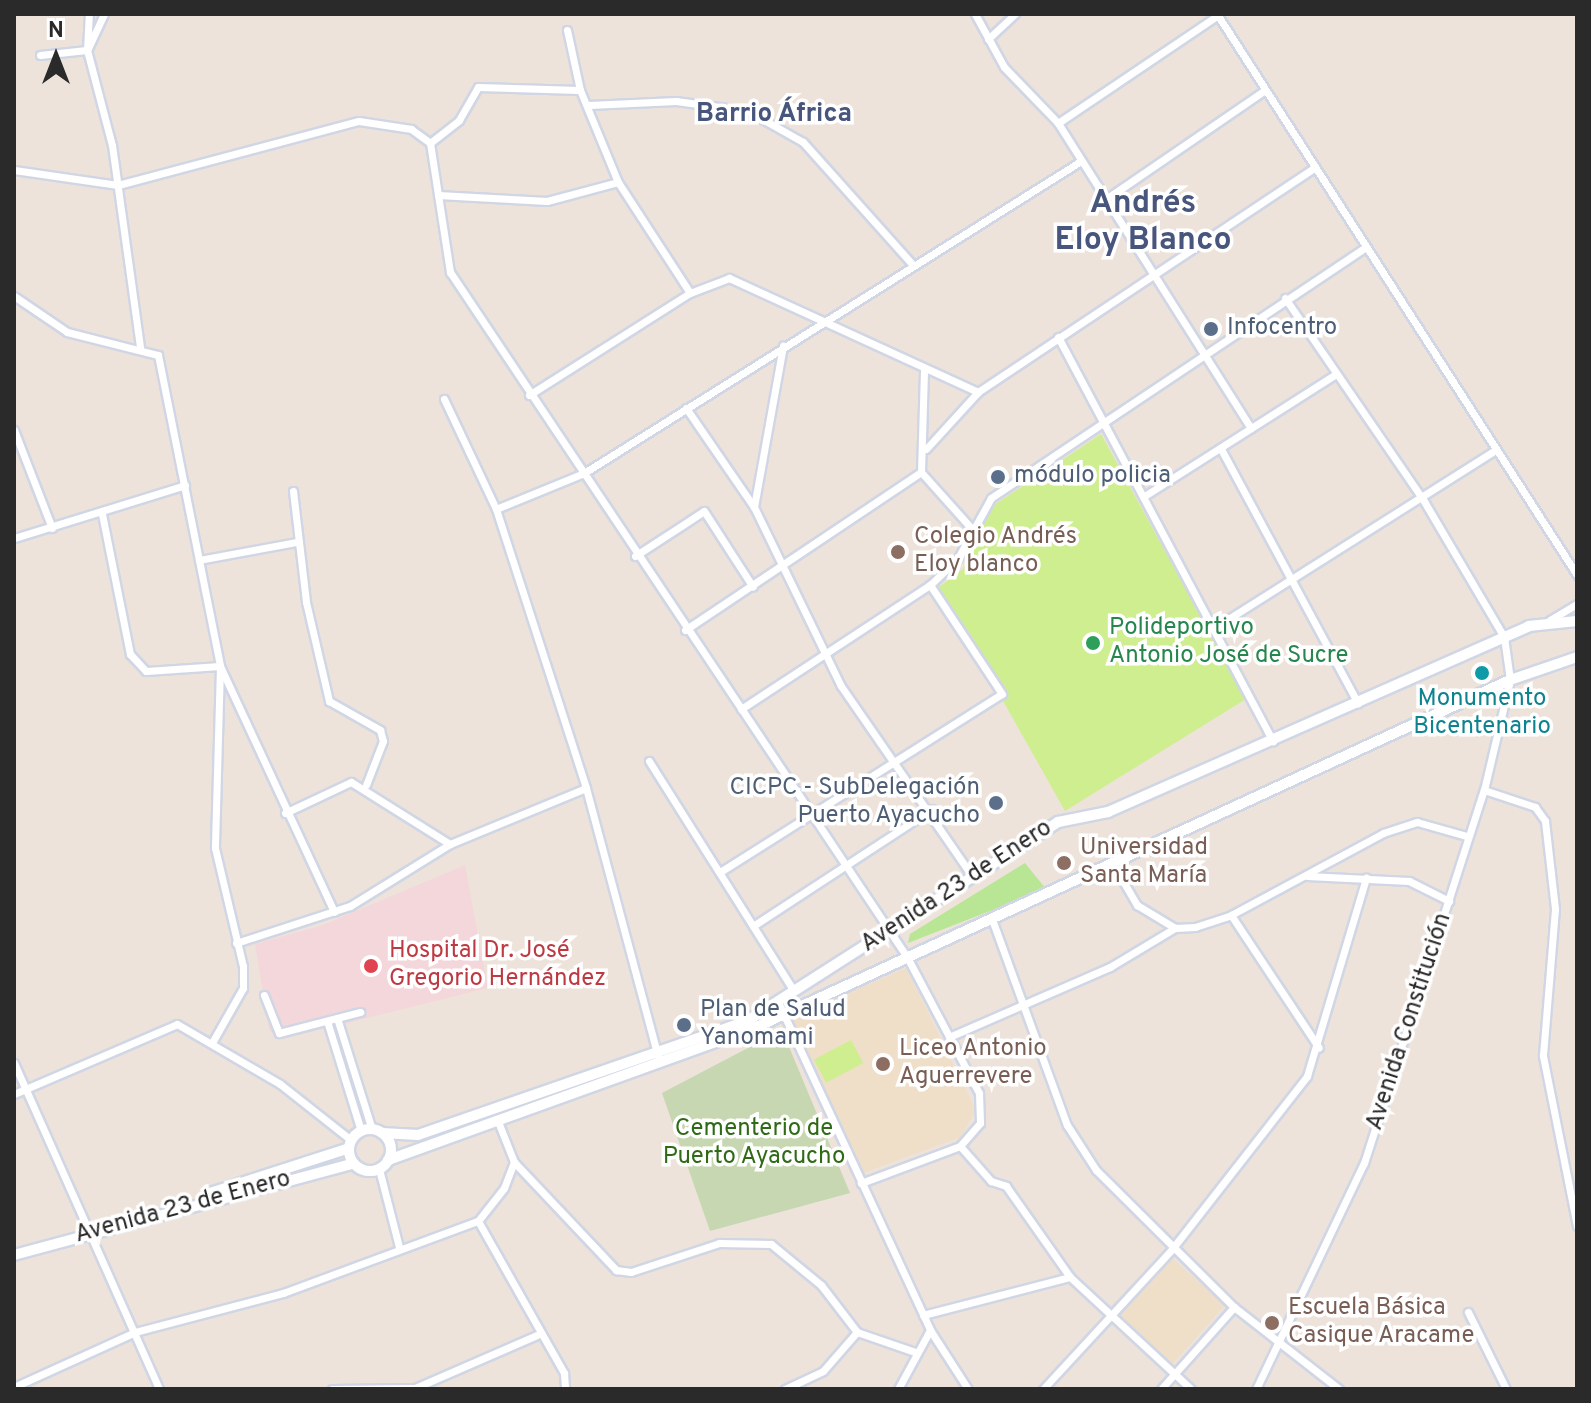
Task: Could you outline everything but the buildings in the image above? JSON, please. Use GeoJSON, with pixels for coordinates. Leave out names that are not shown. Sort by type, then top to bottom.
{"type":"FeatureCollection","features":[{"type":"Feature","properties":{"kind":"main road","name":"Avenida 23 de Enero"},"geometry":{"type":"LineString","coordinates":[[14,1255],[350,1144],[372,1131],[418,1135],[658,1058],[778,1002],[1058,822],[1108,812],[1504,637],[1550,620],[1575,621]]}},
{"type":"Feature","properties":{"kind":"main road","name":"Avenida 23 de Enero"},"geometry":{"type":"LineString","coordinates":[[14,1249],[354,1163],[379,1169],[388,1160],[496,1117],[784,1014],[907,957],[993,922],[1510,680],[1576,657]]}},
{"type":"Feature","properties":{"kind":"main road"},"geometry":{"type":"LineString","coordinates":[[372,1131],[388,1160]]}},
{"type":"Feature","properties":{"kind":"main road"},"geometry":{"type":"LineString","coordinates":[[350,1144],[354,1163]]}},
{"type":"Feature","properties":{"kind":"street"},"geometry":{"type":"LineString","coordinates":[[89,14],[87,50],[118,185],[140,347]]}},
{"type":"Feature","properties":{"kind":"street"},"geometry":{"type":"LineString","coordinates":[[87,50],[104,14]]}},
{"type":"Feature","properties":{"kind":"street"},"geometry":{"type":"LineString","coordinates":[[975,14],[1004,67],[1058,123],[1157,274],[1251,428]]}},
{"type":"Feature","properties":{"kind":"street"},"geometry":{"type":"LineString","coordinates":[[988,39],[1015,14]]}},
{"type":"Feature","properties":{"kind":"street"},"geometry":{"type":"LineString","coordinates":[[1058,123],[1218,15],[1492,452],[1577,575]]}},
{"type":"Feature","properties":{"kind":"street"},"geometry":{"type":"LineString","coordinates":[[567,30],[580,90],[589,105],[618,182],[690,293]]}},
{"type":"Feature","properties":{"kind":"street"},"geometry":{"type":"LineString","coordinates":[[40,55],[87,50]]}},
{"type":"Feature","properties":{"kind":"street"},"geometry":{"type":"LineString","coordinates":[[430,143],[459,120],[478,87],[580,90]]}},
{"type":"Feature","properties":{"kind":"street"},"geometry":{"type":"LineString","coordinates":[[1106,199],[1265,90]]}},
{"type":"Feature","properties":{"kind":"street"},"geometry":{"type":"LineString","coordinates":[[589,105],[676,101],[748,111],[803,142],[912,264]]}},
{"type":"Feature","properties":{"kind":"street"},"geometry":{"type":"LineString","coordinates":[[14,170],[118,185],[329,124],[392,125],[430,143]]}},
{"type":"Feature","properties":{"kind":"street"},"geometry":{"type":"LineString","coordinates":[[430,143],[450,272],[886,933],[907,957],[983,1105],[980,1123],[960,1146],[861,1183]]}},
{"type":"Feature","properties":{"kind":"street"},"geometry":{"type":"LineString","coordinates":[[496,509],[584,473],[783,346],[831,321],[912,264],[1081,161]]}},
{"type":"Feature","properties":{"kind":"street"},"geometry":{"type":"LineString","coordinates":[[926,449],[978,392],[1313,169]]}},
{"type":"Feature","properties":{"kind":"street"},"geometry":{"type":"LineString","coordinates":[[438,195],[547,201],[618,182]]}},
{"type":"Feature","properties":{"kind":"street"},"geometry":{"type":"LineString","coordinates":[[741,709],[930,585],[958,558],[971,528],[991,498],[1105,424],[1285,298],[1364,248]]}},
{"type":"Feature","properties":{"kind":"street"},"geometry":{"type":"LineString","coordinates":[[529,395],[690,293],[729,278],[831,321],[924,369],[978,392]]}},
{"type":"Feature","properties":{"kind":"street"},"geometry":{"type":"LineString","coordinates":[[14,296],[67,332],[140,347],[158,355],[220,666],[285,813],[334,912]]}},
{"type":"Feature","properties":{"kind":"street"},"geometry":{"type":"LineString","coordinates":[[1285,298],[1424,501],[1504,637]]}},
{"type":"Feature","properties":{"kind":"street"},"geometry":{"type":"LineString","coordinates":[[1058,337],[1146,495],[1273,741]]}},
{"type":"Feature","properties":{"kind":"street"},"geometry":{"type":"LineString","coordinates":[[754,507],[783,346]]}},
{"type":"Feature","properties":{"kind":"street"},"geometry":{"type":"LineString","coordinates":[[685,630],[782,569],[921,472],[926,449],[924,369]]}},
{"type":"Feature","properties":{"kind":"street"},"geometry":{"type":"LineString","coordinates":[[1146,495],[1336,374]]}},
{"type":"Feature","properties":{"kind":"street"},"geometry":{"type":"LineString","coordinates":[[444,399],[496,509],[586,788],[658,1058]]}},
{"type":"Feature","properties":{"kind":"street"},"geometry":{"type":"LineString","coordinates":[[686,408],[754,507],[782,569],[893,765],[932,809],[972,876]]}},
{"type":"Feature","properties":{"kind":"street"},"geometry":{"type":"LineString","coordinates":[[14,430],[52,528]]}},
{"type":"Feature","properties":{"kind":"street"},"geometry":{"type":"LineString","coordinates":[[1221,449],[1296,581],[1358,703]]}},
{"type":"Feature","properties":{"kind":"street"},"geometry":{"type":"LineString","coordinates":[[1214,628],[1424,501],[1492,452]]}},
{"type":"Feature","properties":{"kind":"street"},"geometry":{"type":"LineString","coordinates":[[921,472],[971,528]]}},
{"type":"Feature","properties":{"kind":"street"},"geometry":{"type":"LineString","coordinates":[[14,538],[102,514],[185,485]]}},
{"type":"Feature","properties":{"kind":"street"},"geometry":{"type":"LineString","coordinates":[[293,491],[296,542],[329,701],[372,725],[383,741],[366,785]]}},
{"type":"Feature","properties":{"kind":"street"},"geometry":{"type":"LineString","coordinates":[[635,556],[704,511],[753,587]]}},
{"type":"Feature","properties":{"kind":"street"},"geometry":{"type":"LineString","coordinates":[[102,514],[122,637],[138,665],[146,671],[220,666]]}},
{"type":"Feature","properties":{"kind":"street"},"geometry":{"type":"LineString","coordinates":[[199,560],[296,542]]}},
{"type":"Feature","properties":{"kind":"street"},"geometry":{"type":"LineString","coordinates":[[720,872],[1002,694],[930,585]]}},
{"type":"Feature","properties":{"kind":"street"},"geometry":{"type":"LineString","coordinates":[[1550,620],[1577,604]]}},
{"type":"Feature","properties":{"kind":"street","name":"Avenida Constitución"},"geometry":{"type":"LineString","coordinates":[[1256,1389],[1280,1348],[1364,1163],[1449,901],[1466,836],[1484,790],[1510,680],[1504,637]]}},
{"type":"Feature","properties":{"kind":"street"},"geometry":{"type":"LineString","coordinates":[[213,1041],[243,988],[215,848],[220,666]]}},
{"type":"Feature","properties":{"kind":"street"},"geometry":{"type":"LineString","coordinates":[[649,761],[794,991]]}},
{"type":"Feature","properties":{"kind":"street"},"geometry":{"type":"LineString","coordinates":[[285,813],[351,782],[366,785],[400,818],[450,844]]}},
{"type":"Feature","properties":{"kind":"street"},"geometry":{"type":"LineString","coordinates":[[236,943],[334,912],[450,844],[586,788]]}},
{"type":"Feature","properties":{"kind":"street"},"geometry":{"type":"LineString","coordinates":[[1484,790],[1535,807],[1545,821],[1555,909],[1543,1056],[1577,1226]]}},
{"type":"Feature","properties":{"kind":"street"},"geometry":{"type":"LineString","coordinates":[[753,926],[932,809]]}},
{"type":"Feature","properties":{"kind":"street"},"geometry":{"type":"LineString","coordinates":[[949,1037],[1024,1007],[1175,928],[1231,915],[1417,822],[1466,836]]}},
{"type":"Feature","properties":{"kind":"street"},"geometry":{"type":"LineString","coordinates":[[1113,864],[1137,905],[1175,928]]}},
{"type":"Feature","properties":{"kind":"street"},"geometry":{"type":"LineString","coordinates":[[1304,876],[1409,881],[1449,901]]}},
{"type":"Feature","properties":{"kind":"street"},"geometry":{"type":"LineString","coordinates":[[1043,1389],[1172,1249],[1265,1138],[1319,1048],[1366,878]]}},
{"type":"Feature","properties":{"kind":"street"},"geometry":{"type":"LineString","coordinates":[[1231,915],[1319,1048]]}},
{"type":"Feature","properties":{"kind":"street"},"geometry":{"type":"LineString","coordinates":[[993,922],[1076,1141],[1172,1249],[1280,1348],[1339,1389]]}},
{"type":"Feature","properties":{"kind":"street"},"geometry":{"type":"LineString","coordinates":[[264,995],[279,1033],[360,1012]]}},
{"type":"Feature","properties":{"kind":"street"},"geometry":{"type":"LineString","coordinates":[[778,1002],[930,1330],[968,1389]]}},
{"type":"Feature","properties":{"kind":"street"},"geometry":{"type":"LineString","coordinates":[[337,1018],[372,1131]]}},
{"type":"Feature","properties":{"kind":"street"},"geometry":{"type":"LineString","coordinates":[[327,1021],[372,1131]]}},
{"type":"Feature","properties":{"kind":"street"},"geometry":{"type":"LineString","coordinates":[[14,1094],[161,1025],[190,1027],[350,1144]]}},
{"type":"Feature","properties":{"kind":"street"},"geometry":{"type":"LineString","coordinates":[[14,1063],[159,1389]]}},
{"type":"Feature","properties":{"kind":"street"},"geometry":{"type":"LineString","coordinates":[[496,1117],[514,1162],[616,1270],[631,1272],[719,1243],[771,1244],[821,1285],[857,1332],[915,1352]]}},
{"type":"Feature","properties":{"kind":"street"},"geometry":{"type":"LineString","coordinates":[[960,1146],[991,1181],[1006,1186],[1070,1277],[1191,1389]]}},
{"type":"Feature","properties":{"kind":"street"},"geometry":{"type":"LineString","coordinates":[[14,1387],[135,1332],[283,1293],[399,1247],[478,1221],[504,1188],[514,1162]]}},
{"type":"Feature","properties":{"kind":"street"},"geometry":{"type":"LineString","coordinates":[[379,1169],[399,1247]]}},
{"type":"Feature","properties":{"kind":"street"},"geometry":{"type":"LineString","coordinates":[[478,1221],[537,1335],[564,1373],[565,1389]]}},
{"type":"Feature","properties":{"kind":"street"},"geometry":{"type":"LineString","coordinates":[[923,1315],[1070,1277]]}},
{"type":"Feature","properties":{"kind":"street"},"geometry":{"type":"LineString","coordinates":[[1161,1389],[1234,1307]]}},
{"type":"Feature","properties":{"kind":"street"},"geometry":{"type":"LineString","coordinates":[[1468,1312],[1506,1389]]}},
{"type":"Feature","properties":{"kind":"street"},"geometry":{"type":"LineString","coordinates":[[898,1389],[915,1352],[930,1330]]}},
{"type":"Feature","properties":{"kind":"street"},"geometry":{"type":"LineString","coordinates":[[785,1389],[800,1386],[823,1371],[857,1332]]}},
{"type":"Feature","properties":{"kind":"street"},"geometry":{"type":"LineString","coordinates":[[332,1389],[415,1388],[537,1335]]}},
{"type":"Feature","properties":{"kind":"shaded area","name":"Hospital Dr. José Gregorio Hernández"},"geometry":{"type":"Polygon","coordinates":[[[465,865],[488,988],[282,1039],[269,1030],[255,944],[323,925],[465,865]]]}},
{"type":"Feature","properties":{"kind":"shaded area","name":"Liceo Antonio Aguerrevere"},"geometry":{"type":"Polygon","coordinates":[[[906,968],[976,1110],[961,1137],[863,1173],[791,1018],[906,968]]]}},
{"type":"Feature","properties":{"kind":"shaded area"},"geometry":{"type":"Polygon","coordinates":[[[1170,1256],[1225,1306],[1173,1363],[1118,1314],[1170,1256]]]}},
{"type":"Feature","properties":{"kind":"green space","name":"Polideportivo Antonio José de Sucre"},"geometry":{"type":"Polygon","coordinates":[[[1101,434],[1246,699],[1065,811],[939,587],[963,569],[991,507],[1101,434]]]}},
{"type":"Feature","properties":{"kind":"green space"},"geometry":{"type":"Polygon","coordinates":[[[1025,863],[1046,889],[908,943],[910,934],[1025,863]]]}},
{"type":"Feature","properties":{"kind":"green space","name":"Cementerio de Puerto Ayacucho"},"geometry":{"type":"Polygon","coordinates":[[[782,1030],[850,1193],[710,1231],[662,1093],[782,1030]]]}},
{"type":"Feature","properties":{"kind":"green space"},"geometry":{"type":"Polygon","coordinates":[[[851,1040],[863,1063],[826,1083],[814,1060],[851,1040]]]}},
{"type":"Feature","properties":{"kind":"place","name":"Infocentro"},"geometry":{"type":"Point","coordinates":[1211,329]}},
{"type":"Feature","properties":{"kind":"place","name":"módulo policia"},"geometry":{"type":"Point","coordinates":[998,477]}},
{"type":"Feature","properties":{"kind":"place","name":"Colegio Andrés Eloy blanco"},"geometry":{"type":"Point","coordinates":[898,552]}},
{"type":"Feature","properties":{"kind":"place","name":"Polideportivo Antonio José de Sucre"},"geometry":{"type":"Point","coordinates":[1093,643]}},
{"type":"Feature","properties":{"kind":"place","name":"Monumento Bicentenario"},"geometry":{"type":"Point","coordinates":[1482,673]}},
{"type":"Feature","properties":{"kind":"place","name":"CICPC - SubDelegación Puerto Ayacucho"},"geometry":{"type":"Point","coordinates":[996,803]}},
{"type":"Feature","properties":{"kind":"place","name":"Universidad Santa María"},"geometry":{"type":"Point","coordinates":[1064,863]}},
{"type":"Feature","properties":{"kind":"place","name":"Hospital Dr. José Gregorio Hernández"},"geometry":{"type":"Point","coordinates":[371,966]}},
{"type":"Feature","properties":{"kind":"place","name":"Plan de Salud Yanomami"},"geometry":{"type":"Point","coordinates":[684,1025]}},
{"type":"Feature","properties":{"kind":"place","name":"Liceo Antonio Aguerrevere"},"geometry":{"type":"Point","coordinates":[883,1064]}},
{"type":"Feature","properties":{"kind":"place","name":"Escuela Básica Casique Aracame"},"geometry":{"type":"Point","coordinates":[1272,1323]}},
{"type":"Feature","properties":{"kind":"district","name":"Barrio África"},"geometry":{"type":"Point","coordinates":[774,115]}},
{"type":"Feature","properties":{"kind":"district","name":"Andrés Eloy Blanco"},"geometry":{"type":"Point","coordinates":[1143,224]}}]}
